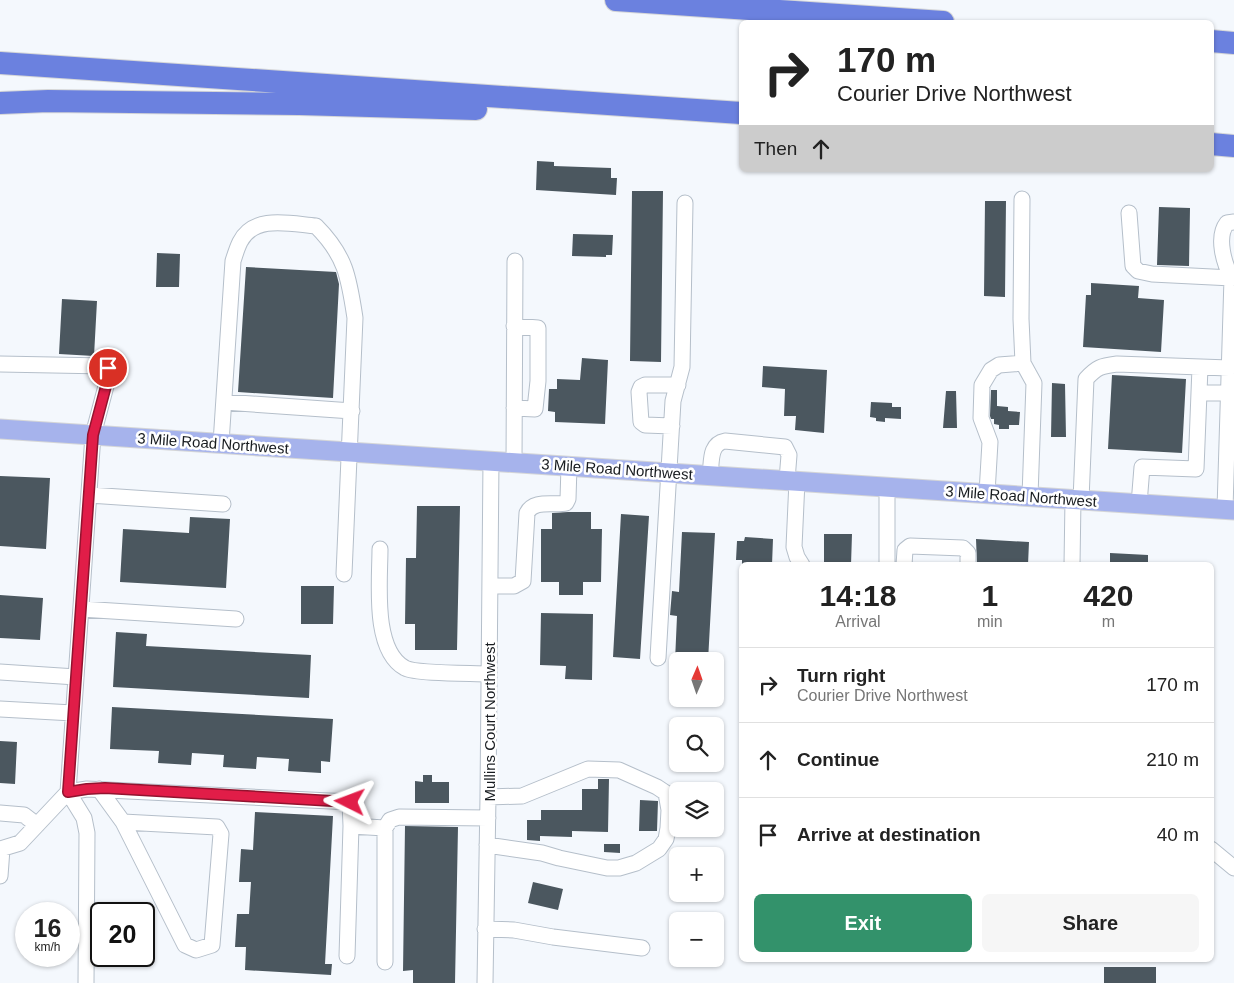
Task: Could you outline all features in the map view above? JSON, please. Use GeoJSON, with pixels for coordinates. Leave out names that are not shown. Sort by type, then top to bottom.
{"type":"FeatureCollection","features":[{"type":"Feature","properties":{"kind":"highway"},"geometry":{"type":"LineString","coordinates":[[616,0],[913,20]]}},
{"type":"Feature","properties":{"kind":"highway"},"geometry":{"type":"LineString","coordinates":[[1214,41],[1234,42]]}},
{"type":"Feature","properties":{"kind":"highway"},"geometry":{"type":"LineString","coordinates":[[0,63],[739,112]]}},
{"type":"Feature","properties":{"kind":"highway"},"geometry":{"type":"LineString","coordinates":[[0,103],[48,101],[299,104],[739,117]]}},
{"type":"Feature","properties":{"kind":"highway"},"geometry":{"type":"LineString","coordinates":[[1214,144],[1234,146]]}},
{"type":"Feature","properties":{"kind":"main road","name":"3 Mile Road Northwest"},"geometry":{"type":"LineString","coordinates":[[0,429],[1230,510]]}},
{"type":"Feature","properties":{"kind":"street"},"geometry":{"type":"LineString","coordinates":[[1022,199],[1021,319],[1023,363],[1034,383],[1030,496]]}},
{"type":"Feature","properties":{"kind":"street"},"geometry":{"type":"LineString","coordinates":[[658,658],[674,394],[682,368],[685,203]]}},
{"type":"Feature","properties":{"kind":"street"},"geometry":{"type":"LineString","coordinates":[[1130,213],[1133,266],[1138,271],[1152,274],[1232,278]]}},
{"type":"Feature","properties":{"kind":"street"},"geometry":{"type":"LineString","coordinates":[[221,443],[233,261],[240,241],[253,227],[268,222],[316,226],[329,239],[349,279],[355,318],[344,574]]}},
{"type":"Feature","properties":{"kind":"street"},"geometry":{"type":"LineString","coordinates":[[1230,510],[1229,368],[1232,278],[1226,268],[1222,255],[1222,229],[1227,223],[1234,222]]}},
{"type":"Feature","properties":{"kind":"street"},"geometry":{"type":"LineString","coordinates":[[514,462],[515,261]]}},
{"type":"Feature","properties":{"kind":"street"},"geometry":{"type":"LineString","coordinates":[[514,326],[538,328],[538,381],[535,410],[514,408]]}},
{"type":"Feature","properties":{"kind":"street"},"geometry":{"type":"LineString","coordinates":[[987,493],[990,442],[981,418],[982,385],[992,370],[999,365],[1023,363]]}},
{"type":"Feature","properties":{"kind":"street"},"geometry":{"type":"LineString","coordinates":[[0,364],[105,366],[110,371],[93,435],[68,792],[84,818],[87,833],[86,983]]}},
{"type":"Feature","properties":{"kind":"street"},"geometry":{"type":"LineString","coordinates":[[1072,562],[1086,379],[1095,369],[1117,364],[1229,368]]}},
{"type":"Feature","properties":{"kind":"street"},"geometry":{"type":"LineString","coordinates":[[1139,504],[1142,467],[1196,469],[1200,367]]}},
{"type":"Feature","properties":{"kind":"street"},"geometry":{"type":"LineString","coordinates":[[672,426],[641,422],[639,392],[641,387],[645,385],[678,386]]}},
{"type":"Feature","properties":{"kind":"street"},"geometry":{"type":"LineString","coordinates":[[1199,393],[1230,389]]}},
{"type":"Feature","properties":{"kind":"street"},"geometry":{"type":"LineString","coordinates":[[224,402],[352,411]]}},
{"type":"Feature","properties":{"kind":"street"},"geometry":{"type":"LineString","coordinates":[[710,475],[713,449],[720,442],[785,447],[789,455],[792,480],[794,547],[801,562]]}},
{"type":"Feature","properties":{"kind":"street","name":"Mullins Court Northwest"},"geometry":{"type":"LineString","coordinates":[[485,983],[491,460]]}},
{"type":"Feature","properties":{"kind":"street"},"geometry":{"type":"LineString","coordinates":[[490,586],[514,586],[523,581],[528,513],[530,508],[535,505],[566,503],[568,499],[569,466]]}},
{"type":"Feature","properties":{"kind":"street"},"geometry":{"type":"LineString","coordinates":[[887,487],[887,562]]}},
{"type":"Feature","properties":{"kind":"street"},"geometry":{"type":"LineString","coordinates":[[88,495],[223,504]]}},
{"type":"Feature","properties":{"kind":"street"},"geometry":{"type":"LineString","coordinates":[[904,562],[905,550],[910,546],[963,548],[968,552],[968,562]]}},
{"type":"Feature","properties":{"kind":"street"},"geometry":{"type":"LineString","coordinates":[[380,549],[379,615],[392,656],[406,669],[489,674]]}},
{"type":"Feature","properties":{"kind":"street"},"geometry":{"type":"LineString","coordinates":[[81,609],[236,619]]}},
{"type":"Feature","properties":{"kind":"street"},"geometry":{"type":"LineString","coordinates":[[0,672],[76,676]]}},
{"type":"Feature","properties":{"kind":"street"},"geometry":{"type":"LineString","coordinates":[[0,709],[73,713]]}},
{"type":"Feature","properties":{"kind":"street"},"geometry":{"type":"LineString","coordinates":[[487,845],[542,853],[583,864],[619,868],[636,863],[659,849],[666,839],[669,810],[666,793],[619,770],[588,770],[522,796],[488,798]]}},
{"type":"Feature","properties":{"kind":"street"},"geometry":{"type":"LineString","coordinates":[[99,789],[123,822],[185,945],[196,950],[212,945],[221,834],[216,827],[123,822]]}},
{"type":"Feature","properties":{"kind":"street"},"geometry":{"type":"LineString","coordinates":[[0,876],[1,849],[20,843],[68,792],[99,789],[350,802],[347,956]]}},
{"type":"Feature","properties":{"kind":"street"},"geometry":{"type":"LineString","coordinates":[[0,814],[24,815],[37,825]]}},
{"type":"Feature","properties":{"kind":"street"},"geometry":{"type":"LineString","coordinates":[[385,962],[385,828],[390,820],[400,817],[488,818]]}},
{"type":"Feature","properties":{"kind":"street"},"geometry":{"type":"LineString","coordinates":[[351,826],[385,828]]}},
{"type":"Feature","properties":{"kind":"street"},"geometry":{"type":"LineString","coordinates":[[1214,851],[1234,868]]}},
{"type":"Feature","properties":{"kind":"street"},"geometry":{"type":"LineString","coordinates":[[485,929],[514,930],[553,937],[642,948]]}},
{"type":"Feature","properties":{"kind":"building"},"geometry":{"type":"Polygon","coordinates":[[[537,161],[554,162],[554,166],[611,168],[611,178],[617,178],[616,195],[536,190],[537,161]]]}},
{"type":"Feature","properties":{"kind":"building"},"geometry":{"type":"Polygon","coordinates":[[[632,191],[663,191],[661,362],[630,361],[632,191]]]}},
{"type":"Feature","properties":{"kind":"building"},"geometry":{"type":"Polygon","coordinates":[[[985,201],[1006,201],[1005,297],[984,296],[985,201]]]}},
{"type":"Feature","properties":{"kind":"building"},"geometry":{"type":"Polygon","coordinates":[[[1159,207],[1190,208],[1189,266],[1157,265],[1159,207]]]}},
{"type":"Feature","properties":{"kind":"building"},"geometry":{"type":"Polygon","coordinates":[[[573,234],[613,235],[612,255],[606,255],[606,257],[572,256],[573,234]]]}},
{"type":"Feature","properties":{"kind":"building"},"geometry":{"type":"Polygon","coordinates":[[[157,253],[180,254],[179,287],[156,287],[157,253]]]}},
{"type":"Feature","properties":{"kind":"building"},"geometry":{"type":"Polygon","coordinates":[[[246,267],[336,272],[339,284],[333,398],[238,392],[246,267]]]}},
{"type":"Feature","properties":{"kind":"building"},"geometry":{"type":"Polygon","coordinates":[[[1091,283],[1139,286],[1138,298],[1164,300],[1161,352],[1083,347],[1086,295],[1091,295],[1091,283]]]}},
{"type":"Feature","properties":{"kind":"building"},"geometry":{"type":"Polygon","coordinates":[[[62,299],[97,301],[94,356],[59,354],[62,299]]]}},
{"type":"Feature","properties":{"kind":"building"},"geometry":{"type":"Polygon","coordinates":[[[582,358],[608,360],[605,424],[555,422],[555,412],[548,411],[549,389],[557,389],[557,379],[580,380],[582,358]]]}},
{"type":"Feature","properties":{"kind":"building"},"geometry":{"type":"Polygon","coordinates":[[[763,366],[827,370],[824,433],[795,430],[796,416],[784,416],[785,389],[762,387],[763,366]]]}},
{"type":"Feature","properties":{"kind":"building"},"geometry":{"type":"Polygon","coordinates":[[[1112,375],[1186,379],[1182,453],[1108,449],[1112,375]]]}},
{"type":"Feature","properties":{"kind":"building"},"geometry":{"type":"Polygon","coordinates":[[[1052,383],[1065,384],[1066,437],[1051,437],[1052,383]]]}},
{"type":"Feature","properties":{"kind":"building"},"geometry":{"type":"Polygon","coordinates":[[[991,390],[997,390],[997,406],[1008,407],[1008,411],[1020,412],[1019,425],[1009,425],[1009,429],[999,429],[999,425],[994,424],[994,419],[991,419],[990,416],[991,390]]]}},
{"type":"Feature","properties":{"kind":"building"},"geometry":{"type":"Polygon","coordinates":[[[946,391],[956,391],[957,428],[943,428],[946,391]]]}},
{"type":"Feature","properties":{"kind":"building"},"geometry":{"type":"Polygon","coordinates":[[[871,402],[892,403],[892,407],[901,407],[901,419],[885,418],[885,422],[876,421],[876,418],[870,417],[871,402]]]}},
{"type":"Feature","properties":{"kind":"building"},"geometry":{"type":"Polygon","coordinates":[[[0,476],[50,478],[46,549],[0,546],[0,476]]]}},
{"type":"Feature","properties":{"kind":"building"},"geometry":{"type":"Polygon","coordinates":[[[417,506],[460,506],[457,650],[415,650],[415,624],[405,624],[406,558],[416,558],[417,506]]]}},
{"type":"Feature","properties":{"kind":"building"},"geometry":{"type":"Polygon","coordinates":[[[591,512],[591,529],[602,529],[601,582],[583,582],[583,595],[559,595],[559,582],[541,582],[541,529],[552,529],[552,513],[591,512]]]}},
{"type":"Feature","properties":{"kind":"building"},"geometry":{"type":"Polygon","coordinates":[[[621,514],[649,516],[640,659],[613,657],[621,514]]]}},
{"type":"Feature","properties":{"kind":"building"},"geometry":{"type":"Polygon","coordinates":[[[190,517],[230,519],[226,588],[120,582],[123,529],[189,533],[190,517]]]}},
{"type":"Feature","properties":{"kind":"building"},"geometry":{"type":"Polygon","coordinates":[[[682,532],[715,533],[708,652],[675,652],[677,616],[670,615],[672,591],[679,592],[682,532]]]}},
{"type":"Feature","properties":{"kind":"building"},"geometry":{"type":"Polygon","coordinates":[[[824,534],[852,534],[851,562],[824,562],[824,534]]]}},
{"type":"Feature","properties":{"kind":"building"},"geometry":{"type":"Polygon","coordinates":[[[745,537],[773,539],[772,562],[742,562],[742,560],[736,560],[737,541],[744,541],[745,537]]]}},
{"type":"Feature","properties":{"kind":"building"},"geometry":{"type":"Polygon","coordinates":[[[976,539],[1029,542],[1028,562],[977,562],[976,539]]]}},
{"type":"Feature","properties":{"kind":"building"},"geometry":{"type":"Polygon","coordinates":[[[1110,553],[1148,555],[1148,562],[1110,562],[1110,553]]]}},
{"type":"Feature","properties":{"kind":"building"},"geometry":{"type":"Polygon","coordinates":[[[301,586],[334,586],[333,624],[301,624],[301,586]]]}},
{"type":"Feature","properties":{"kind":"building"},"geometry":{"type":"Polygon","coordinates":[[[0,595],[43,598],[40,640],[0,638],[0,595]]]}},
{"type":"Feature","properties":{"kind":"building"},"geometry":{"type":"Polygon","coordinates":[[[541,613],[593,614],[592,680],[565,679],[566,666],[540,665],[541,613]]]}},
{"type":"Feature","properties":{"kind":"building"},"geometry":{"type":"Polygon","coordinates":[[[116,632],[147,634],[146,646],[311,655],[309,698],[113,687],[116,632]]]}},
{"type":"Feature","properties":{"kind":"building"},"geometry":{"type":"Polygon","coordinates":[[[112,707],[333,719],[330,762],[321,761],[321,773],[288,771],[289,759],[257,757],[256,769],[223,767],[224,755],[192,753],[191,765],[158,763],[159,751],[110,749],[112,707]]]}},
{"type":"Feature","properties":{"kind":"building"},"geometry":{"type":"Polygon","coordinates":[[[0,741],[17,742],[15,784],[0,783],[0,741]]]}},
{"type":"Feature","properties":{"kind":"building"},"geometry":{"type":"Polygon","coordinates":[[[423,775],[432,775],[432,782],[449,782],[449,803],[415,803],[415,781],[423,782],[423,775]]]}},
{"type":"Feature","properties":{"kind":"building"},"geometry":{"type":"Polygon","coordinates":[[[598,779],[609,779],[608,832],[572,831],[572,837],[540,836],[540,841],[527,840],[527,820],[541,820],[541,810],[582,810],[582,789],[598,789],[598,779]]]}},
{"type":"Feature","properties":{"kind":"building"},"geometry":{"type":"Polygon","coordinates":[[[640,800],[658,801],[657,831],[639,831],[640,800]]]}},
{"type":"Feature","properties":{"kind":"building"},"geometry":{"type":"Polygon","coordinates":[[[255,812],[333,816],[325,964],[332,964],[331,975],[245,970],[246,947],[235,947],[237,914],[249,914],[251,882],[239,882],[241,849],[253,850],[255,812]]]}},
{"type":"Feature","properties":{"kind":"building"},"geometry":{"type":"Polygon","coordinates":[[[405,826],[458,827],[455,983],[413,983],[413,970],[403,971],[405,826]]]}},
{"type":"Feature","properties":{"kind":"building"},"geometry":{"type":"Polygon","coordinates":[[[604,844],[620,844],[620,853],[604,852],[604,844]]]}},
{"type":"Feature","properties":{"kind":"building"},"geometry":{"type":"Polygon","coordinates":[[[533,882],[563,889],[558,910],[528,903],[533,882]]]}},
{"type":"Feature","properties":{"kind":"building"},"geometry":{"type":"Polygon","coordinates":[[[1104,967],[1156,967],[1156,983],[1104,983],[1104,967]]]}},
{"type":"Feature","properties":{"kind":"route"},"geometry":{"type":"LineString","coordinates":[[108,368],[110,371],[93,435],[68,792],[105,788],[350,802]]}}]}
